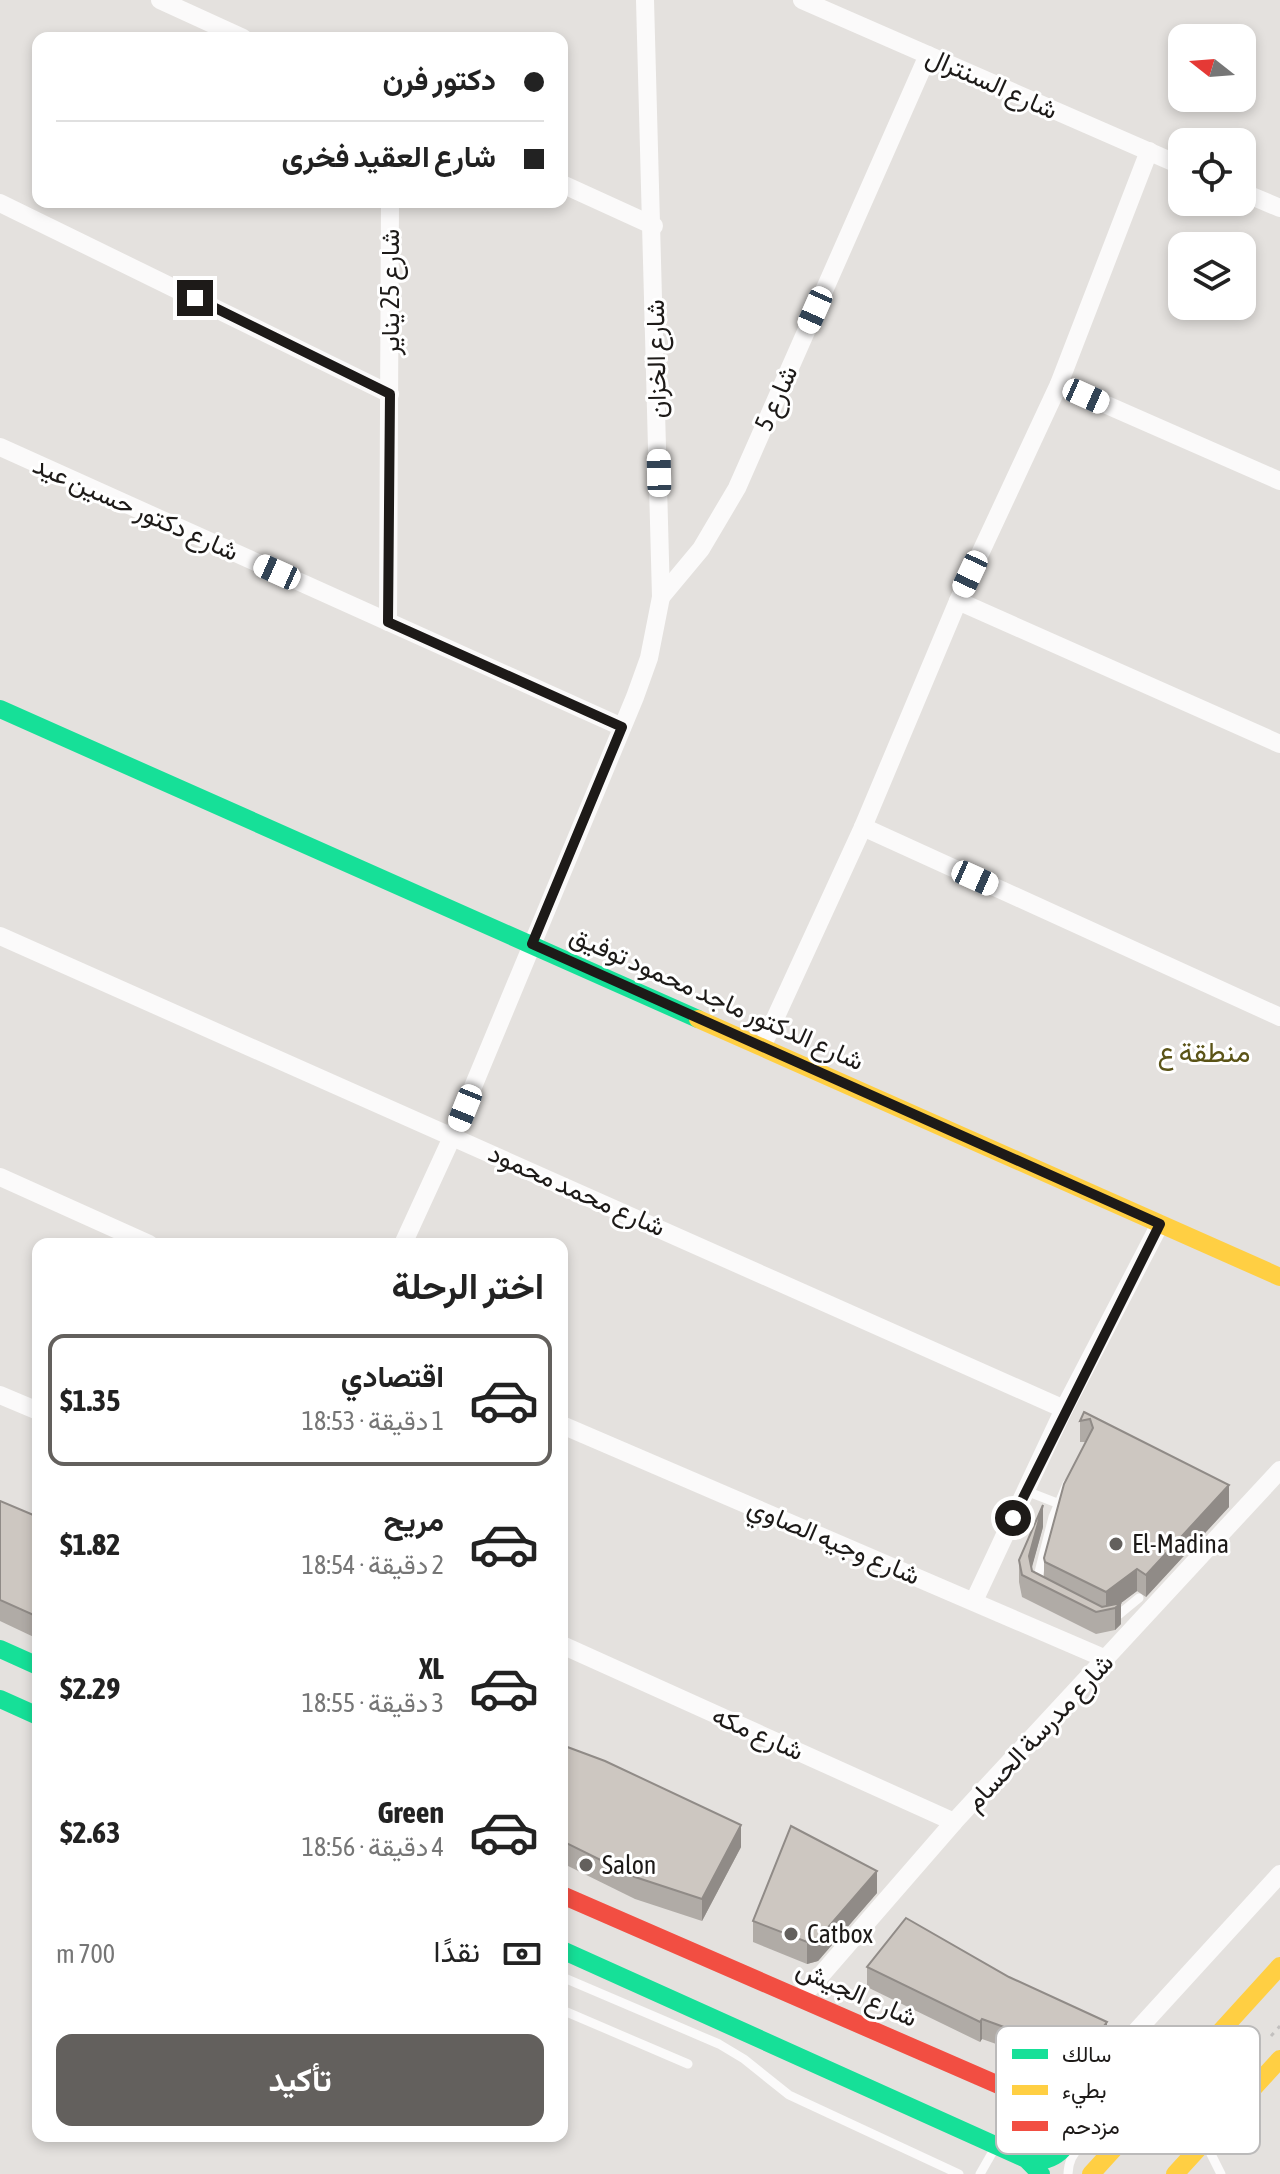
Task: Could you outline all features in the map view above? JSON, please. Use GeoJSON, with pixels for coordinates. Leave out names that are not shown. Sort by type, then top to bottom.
{"type":"FeatureCollection","features":[{"type":"Feature","properties":{"kind":"main road","name":"شارع الدكتور ماجد محمود توفيق"},"geometry":{"type":"LineString","coordinates":[[0,709],[1280,1277]]}},
{"type":"Feature","properties":{"kind":"main road"},"geometry":{"type":"LineString","coordinates":[[0,1649],[32,1663]]}},
{"type":"Feature","properties":{"kind":"main road"},"geometry":{"type":"LineString","coordinates":[[0,1699],[32,1713]]}},
{"type":"Feature","properties":{"kind":"main road","name":"شارع الجيش"},"geometry":{"type":"LineString","coordinates":[[568,1898],[996,2082]]}},
{"type":"Feature","properties":{"kind":"main road"},"geometry":{"type":"LineString","coordinates":[[568,1953],[996,2145]]}},
{"type":"Feature","properties":{"kind":"main road"},"geometry":{"type":"LineString","coordinates":[[1225,2026],[1280,1966]]}},
{"type":"Feature","properties":{"kind":"main road"},"geometry":{"type":"LineString","coordinates":[[1260,2081],[1280,2059]]}},
{"type":"Feature","properties":{"kind":"main road"},"geometry":{"type":"LineString","coordinates":[[1012,2154],[1036,2168],[1058,2154]]}},
{"type":"Feature","properties":{"kind":"main road"},"geometry":{"type":"LineString","coordinates":[[1091,2174],[1109,2154]]}},
{"type":"Feature","properties":{"kind":"main road"},"geometry":{"type":"LineString","coordinates":[[1175,2174],[1194,2154]]}},
{"type":"Feature","properties":{"kind":"street"},"geometry":{"type":"LineString","coordinates":[[160,0],[230,32]]}},
{"type":"Feature","properties":{"kind":"street","name":"شارع الخزان"},"geometry":{"type":"LineString","coordinates":[[406,1238],[453,1135],[622,727],[649,658],[661,597],[654,226],[645,0]]}},
{"type":"Feature","properties":{"kind":"street","name":"شارع السنترال"},"geometry":{"type":"LineString","coordinates":[[802,0],[1168,160]]}},
{"type":"Feature","properties":{"kind":"street","name":"شارع 5"},"geometry":{"type":"LineString","coordinates":[[661,597],[701,549],[737,488],[928,55]]}},
{"type":"Feature","properties":{"kind":"street"},"geometry":{"type":"LineString","coordinates":[[762,1047],[863,827],[958,601],[1059,384],[1149,151]]}},
{"type":"Feature","properties":{"kind":"street"},"geometry":{"type":"LineString","coordinates":[[568,187],[654,226]]}},
{"type":"Feature","properties":{"kind":"street"},"geometry":{"type":"LineString","coordinates":[[1256,198],[1280,208]]}},
{"type":"Feature","properties":{"kind":"street"},"geometry":{"type":"LineString","coordinates":[[0,203],[390,394]]}},
{"type":"Feature","properties":{"kind":"street","name":"شارع 25 يناير"},"geometry":{"type":"LineString","coordinates":[[388,622],[390,208]]}},
{"type":"Feature","properties":{"kind":"street"},"geometry":{"type":"LineString","coordinates":[[1059,384],[1280,481]]}},
{"type":"Feature","properties":{"kind":"street","name":"شارع دكتور حسين عيد"},"geometry":{"type":"LineString","coordinates":[[0,447],[622,727]]}},
{"type":"Feature","properties":{"kind":"street"},"geometry":{"type":"LineString","coordinates":[[958,601],[1280,744]]}},
{"type":"Feature","properties":{"kind":"street"},"geometry":{"type":"LineString","coordinates":[[863,827],[1280,1017]]}},
{"type":"Feature","properties":{"kind":"street","name":"شارع محمد محمود"},"geometry":{"type":"LineString","coordinates":[[0,936],[1064,1409]]}},
{"type":"Feature","properties":{"kind":"street"},"geometry":{"type":"LineString","coordinates":[[0,1177],[136,1238]]}},
{"type":"Feature","properties":{"kind":"street"},"geometry":{"type":"LineString","coordinates":[[974,1601],[1064,1409],[1160,1224]]}},
{"type":"Feature","properties":{"kind":"street"},"geometry":{"type":"LineString","coordinates":[[0,1395],[32,1408]]}},
{"type":"Feature","properties":{"kind":"street","name":"شارع وجيه الصاوي"},"geometry":{"type":"LineString","coordinates":[[568,1428],[1106,1659]]}},
{"type":"Feature","properties":{"kind":"street","name":"شارع مدرسة الحسام"},"geometry":{"type":"LineString","coordinates":[[802,1997],[954,1822],[1280,1470]]}},
{"type":"Feature","properties":{"kind":"street","name":"شارع مكه"},"geometry":{"type":"LineString","coordinates":[[568,1648],[954,1822]]}},
{"type":"Feature","properties":{"kind":"street"},"geometry":{"type":"LineString","coordinates":[[1141,2026],[1280,1874]]}},
{"type":"Feature","properties":{"kind":"lane"},"geometry":{"type":"LineString","coordinates":[[1044,1594],[1036,1580],[1057,1503],[1072,1474]]}},
{"type":"Feature","properties":{"kind":"lane"},"geometry":{"type":"LineString","coordinates":[[1026,1491],[1057,1503]]}},
{"type":"Feature","properties":{"kind":"lane"},"geometry":{"type":"LineString","coordinates":[[1120,1644],[1105,1621],[1139,1598]]}},
{"type":"Feature","properties":{"kind":"lane"},"geometry":{"type":"LineString","coordinates":[[568,1980],[719,2044],[744,2059],[789,2095],[959,2174]]}},
{"type":"Feature","properties":{"kind":"lane"},"geometry":{"type":"LineString","coordinates":[[568,2013],[688,2064]]}},
{"type":"Feature","properties":{"kind":"lane"},"geometry":{"type":"LineString","coordinates":[[980,2174],[996,2147]]}},
{"type":"Feature","properties":{"kind":"lane"},"geometry":{"type":"LineString","coordinates":[[1068,2174],[1075,2154]]}},
{"type":"Feature","properties":{"kind":"lane"},"geometry":{"type":"LineString","coordinates":[[1211,2154],[1221,2174]]}},
{"type":"Feature","properties":{"kind":"building","name":"El-Madina"},"geometry":{"type":"Polygon","coordinates":[[[1084,1412],[1229,1485],[1146,1575],[1137,1569],[1106,1592],[1045,1562],[1044,1558],[1064,1484],[1093,1428],[1090,1419],[1080,1421],[1084,1412]]]}},
{"type":"Feature","properties":{"kind":"building"},"geometry":{"type":"Polygon","coordinates":[[[0,1501],[32,1514],[32,1614],[0,1600],[0,1501]]]}},
{"type":"Feature","properties":{"kind":"building"},"geometry":{"type":"Polygon","coordinates":[[[1043,1505],[1029,1556],[1032,1571],[1102,1607],[1121,1603],[1115,1608],[1096,1612],[1022,1575],[1019,1560],[1043,1505]]]}},
{"type":"Feature","properties":{"kind":"building"},"geometry":{"type":"Polygon","coordinates":[[[568,1747],[605,1761],[741,1825],[702,1899],[635,1877],[568,1844],[568,1747]]]}},
{"type":"Feature","properties":{"kind":"building"},"geometry":{"type":"Polygon","coordinates":[[[791,1826],[877,1871],[818,1939],[807,1942],[753,1921],[791,1826]]]}},
{"type":"Feature","properties":{"kind":"building"},"geometry":{"type":"Polygon","coordinates":[[[906,1918],[1009,1977],[1107,2022],[1104,2026],[1001,2026],[982,2019],[980,2022],[867,1967],[906,1918]]]}},
{"type":"Feature","properties":{"kind":"traffic: fast"},"geometry":{"type":"LineString","coordinates":[[0,709],[698,1019]]}},
{"type":"Feature","properties":{"kind":"traffic: fast"},"geometry":{"type":"LineString","coordinates":[[0,1649],[32,1663]]}},
{"type":"Feature","properties":{"kind":"traffic: fast"},"geometry":{"type":"LineString","coordinates":[[0,1699],[32,1713]]}},
{"type":"Feature","properties":{"kind":"traffic: fast"},"geometry":{"type":"LineString","coordinates":[[568,1953],[996,2145]]}},
{"type":"Feature","properties":{"kind":"traffic: fast"},"geometry":{"type":"LineString","coordinates":[[1015,2154],[1026,2159],[1041,2174]]}},
{"type":"Feature","properties":{"kind":"traffic: fast"},"geometry":{"type":"LineString","coordinates":[[1032,2162],[1057,2154]]}},
{"type":"Feature","properties":{"kind":"traffic: slow"},"geometry":{"type":"LineString","coordinates":[[698,1019],[1280,1277]]}},
{"type":"Feature","properties":{"kind":"traffic: slow"},"geometry":{"type":"LineString","coordinates":[[1225,2026],[1280,1966]]}},
{"type":"Feature","properties":{"kind":"traffic: slow"},"geometry":{"type":"LineString","coordinates":[[1260,2081],[1280,2059]]}},
{"type":"Feature","properties":{"kind":"traffic: slow"},"geometry":{"type":"LineString","coordinates":[[1091,2174],[1109,2154]]}},
{"type":"Feature","properties":{"kind":"traffic: slow"},"geometry":{"type":"LineString","coordinates":[[1175,2174],[1193,2154]]}},
{"type":"Feature","properties":{"kind":"traffic: jam"},"geometry":{"type":"LineString","coordinates":[[568,1898],[996,2084]]}},
{"type":"Feature","properties":{"kind":"place","name":"El-Madina"},"geometry":{"type":"Point","coordinates":[1116,1544]}},
{"type":"Feature","properties":{"kind":"place","name":"Salon"},"geometry":{"type":"Point","coordinates":[586,1865]}},
{"type":"Feature","properties":{"kind":"place","name":"Catbox"},"geometry":{"type":"Point","coordinates":[791,1934]}},
{"type":"Feature","properties":{"kind":"district","name":"منطقة ع"},"geometry":{"type":"Point","coordinates":[1204,1052]}},
{"type":"Feature","properties":{"kind":"route"},"geometry":{"type":"LineString","coordinates":[[195,298],[390,394],[388,622],[622,727],[532,944],[1160,1224],[1064,1409],[1013,1518]]}}]}
